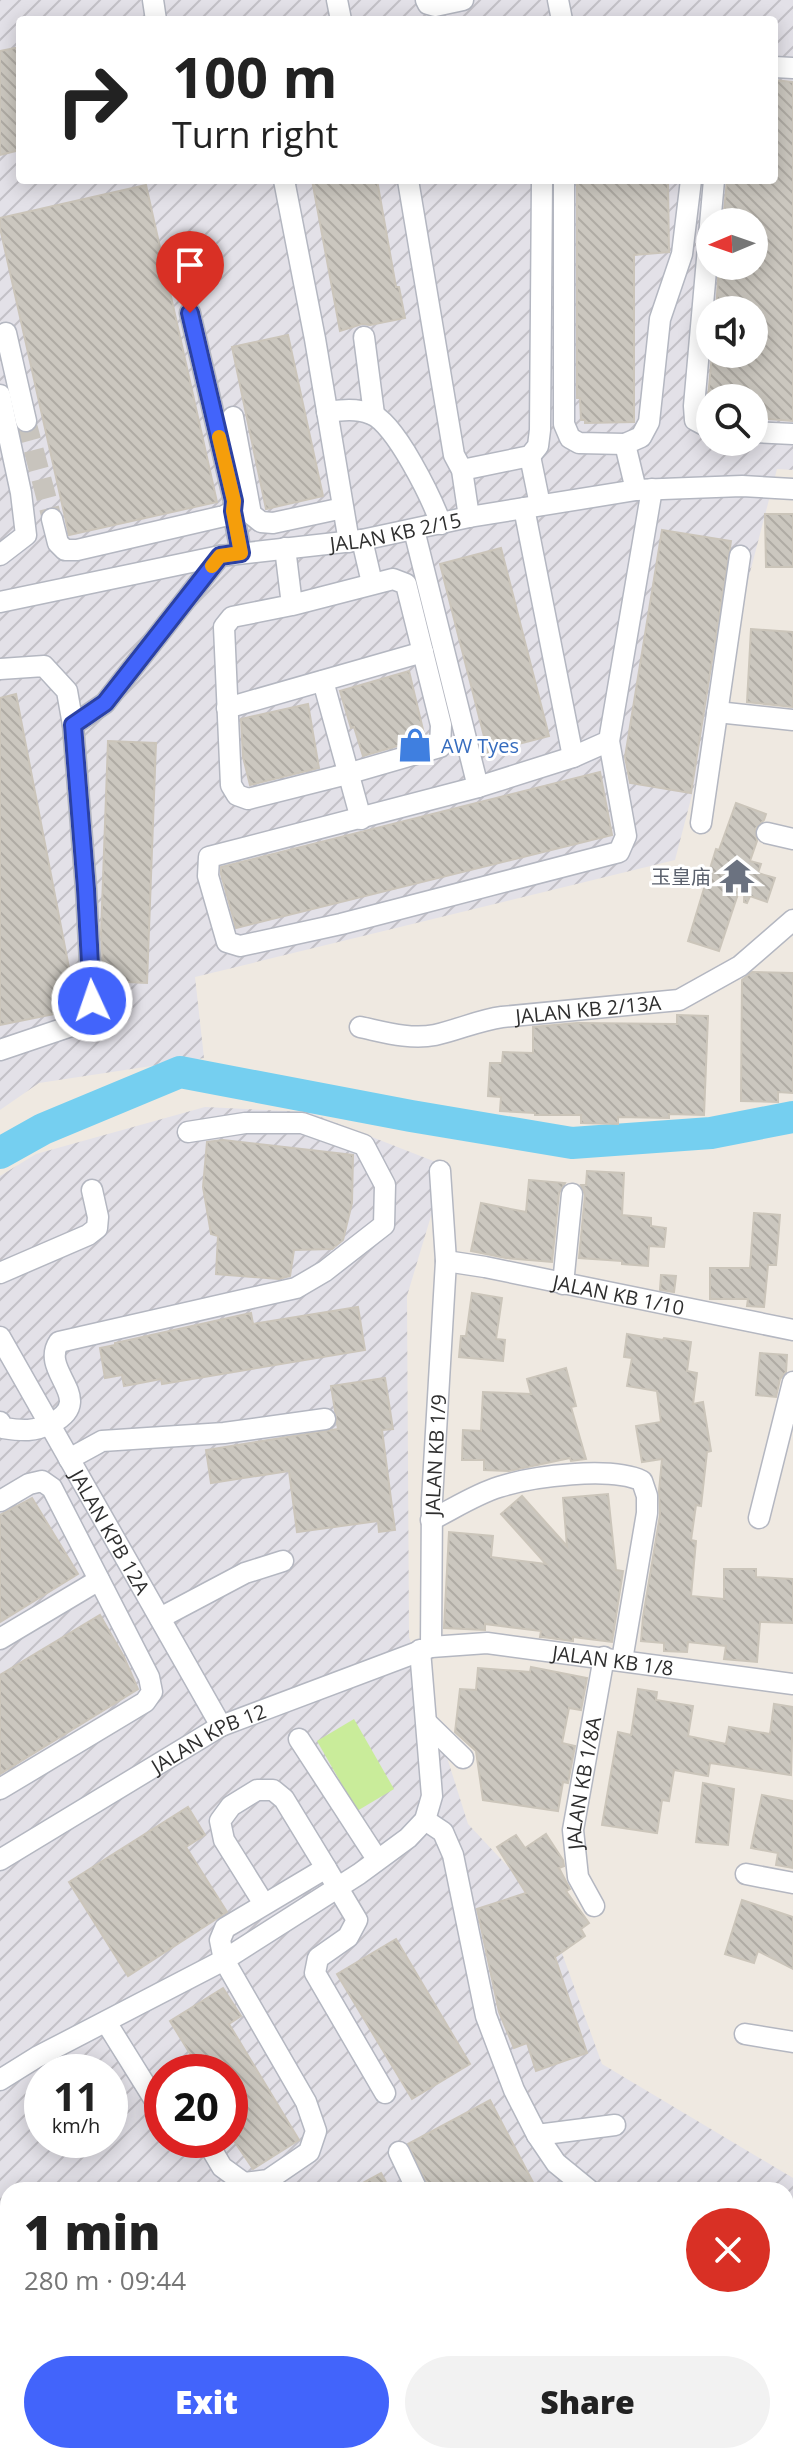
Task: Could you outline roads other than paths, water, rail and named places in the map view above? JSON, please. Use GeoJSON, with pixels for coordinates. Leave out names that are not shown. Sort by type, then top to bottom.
{"type":"FeatureCollection","features":[{"type":"Feature","properties":{"kind":"street"},"geometry":{"type":"LineString","coordinates":[[426,0],[435,6],[463,0]]}},
{"type":"Feature","properties":{"kind":"street"},"geometry":{"type":"LineString","coordinates":[[285,184],[343,508],[372,583]]}},
{"type":"Feature","properties":{"kind":"street"},"geometry":{"type":"LineString","coordinates":[[409,184],[454,455],[462,470],[469,517]]}},
{"type":"Feature","properties":{"kind":"street"},"geometry":{"type":"LineString","coordinates":[[462,470],[530,456],[538,446],[542,184]]}},
{"type":"Feature","properties":{"kind":"street"},"geometry":{"type":"LineString","coordinates":[[564,184],[564,424],[570,438],[579,443],[625,444],[641,437],[649,422],[660,319],[682,254],[691,184]]}},
{"type":"Feature","properties":{"kind":"street"},"geometry":{"type":"LineString","coordinates":[[696,421],[694,406],[714,184]]}},
{"type":"Feature","properties":{"kind":"street"},"geometry":{"type":"LineString","coordinates":[[190,313],[234,501],[241,553]]}},
{"type":"Feature","properties":{"kind":"street"},"geometry":{"type":"LineString","coordinates":[[6,333],[26,421]]}},
{"type":"Feature","properties":{"kind":"street"},"geometry":{"type":"LineString","coordinates":[[364,337],[374,414]]}},
{"type":"Feature","properties":{"kind":"street"},"geometry":{"type":"LineString","coordinates":[[0,395],[21,493],[26,535],[0,555]]}},
{"type":"Feature","properties":{"kind":"street"},"geometry":{"type":"LineString","coordinates":[[327,412],[352,409],[374,414],[395,436],[434,504],[441,524]]}},
{"type":"Feature","properties":{"kind":"street"},"geometry":{"type":"LineString","coordinates":[[233,417],[251,514],[261,522],[273,523],[343,508]]}},
{"type":"Feature","properties":{"kind":"street"},"geometry":{"type":"LineString","coordinates":[[768,433],[793,434]]}},
{"type":"Feature","properties":{"kind":"street"},"geometry":{"type":"LineString","coordinates":[[609,741],[573,757],[478,787],[209,857],[208,876],[227,942],[240,946],[341,924],[619,852],[626,836],[609,741],[644,489],[625,444]]}},
{"type":"Feature","properties":{"kind":"street"},"geometry":{"type":"LineString","coordinates":[[530,456],[532,507],[573,757]]}},
{"type":"Feature","properties":{"kind":"street","name":"JALAN KB 2/15"},"geometry":{"type":"LineString","coordinates":[[0,602],[220,556],[356,541],[469,517],[644,489],[742,486],[793,489]]}},
{"type":"Feature","properties":{"kind":"street"},"geometry":{"type":"LineString","coordinates":[[52,519],[58,543],[65,550],[77,550],[224,516],[233,511]]}},
{"type":"Feature","properties":{"kind":"street"},"geometry":{"type":"LineString","coordinates":[[414,530],[478,787]]}},
{"type":"Feature","properties":{"kind":"street"},"geometry":{"type":"LineString","coordinates":[[285,548],[292,605]]}},
{"type":"Feature","properties":{"kind":"street"},"geometry":{"type":"LineString","coordinates":[[73,725],[105,703],[220,556]]}},
{"type":"Feature","properties":{"kind":"street"},"geometry":{"type":"LineString","coordinates":[[701,823],[740,556]]}},
{"type":"Feature","properties":{"kind":"street"},"geometry":{"type":"LineString","coordinates":[[393,579],[406,584],[441,725],[440,747],[248,799],[237,795],[231,785],[224,627],[232,617],[292,605],[393,579]]}},
{"type":"Feature","properties":{"kind":"street"},"geometry":{"type":"LineString","coordinates":[[227,708],[423,652]]}},
{"type":"Feature","properties":{"kind":"street"},"geometry":{"type":"LineString","coordinates":[[0,669],[44,666],[67,691],[73,725],[92,1001],[83,1022],[0,1050]]}},
{"type":"Feature","properties":{"kind":"street"},"geometry":{"type":"LineString","coordinates":[[323,681],[361,819]]}},
{"type":"Feature","properties":{"kind":"street"},"geometry":{"type":"LineString","coordinates":[[717,712],[793,720]]}},
{"type":"Feature","properties":{"kind":"street"},"geometry":{"type":"LineString","coordinates":[[767,833],[793,839]]}},
{"type":"Feature","properties":{"kind":"street","name":"JALAN KB 2/13A"},"geometry":{"type":"LineString","coordinates":[[360,1027],[403,1037],[434,1035],[502,1017],[679,1000],[740,966],[793,920]]}},
{"type":"Feature","properties":{"kind":"street"},"geometry":{"type":"LineString","coordinates":[[0,1422],[3,1428],[31,1432],[65,1415],[70,1406],[70,1394],[55,1362],[54,1351],[59,1342],[296,1288],[325,1271],[384,1225],[385,1185],[364,1145],[302,1123],[245,1123],[188,1132]]}},
{"type":"Feature","properties":{"kind":"street","name":"JALAN KB 1/9"},"geometry":{"type":"LineString","coordinates":[[425,1820],[432,1796],[425,1649],[446,1261],[440,1171]]}},
{"type":"Feature","properties":{"kind":"street"},"geometry":{"type":"LineString","coordinates":[[0,1273],[88,1235],[97,1228],[98,1217],[92,1190]]}},
{"type":"Feature","properties":{"kind":"street"},"geometry":{"type":"LineString","coordinates":[[563,1284],[572,1194]]}},
{"type":"Feature","properties":{"kind":"street","name":"JALAN KB 1/10"},"geometry":{"type":"LineString","coordinates":[[446,1261],[793,1330]]}},
{"type":"Feature","properties":{"kind":"street","name":"JALAN KPB 12A"},"geometry":{"type":"LineString","coordinates":[[0,1337],[221,1726]]}},
{"type":"Feature","properties":{"kind":"street"},"geometry":{"type":"LineString","coordinates":[[759,1518],[793,1382]]}},
{"type":"Feature","properties":{"kind":"street"},"geometry":{"type":"LineString","coordinates":[[69,1459],[102,1441],[224,1433],[325,1419]]}},
{"type":"Feature","properties":{"kind":"street","name":"JALAN KB 1/8A"},"geometry":{"type":"LineString","coordinates":[[431,1520],[496,1488],[526,1480],[612,1474],[631,1475],[642,1481],[647,1496],[647,1513],[573,1830],[578,1877],[594,1906]]}},
{"type":"Feature","properties":{"kind":"street"},"geometry":{"type":"LineString","coordinates":[[0,1501],[29,1484],[42,1481],[52,1488],[149,1677],[152,1692],[145,1702],[0,1789]]}},
{"type":"Feature","properties":{"kind":"street"},"geometry":{"type":"LineString","coordinates":[[160,1618],[245,1573],[283,1561]]}},
{"type":"Feature","properties":{"kind":"street"},"geometry":{"type":"LineString","coordinates":[[0,1639],[99,1580]]}},
{"type":"Feature","properties":{"kind":"street"},"geometry":{"type":"LineString","coordinates":[[118,1614],[148,1598]]}},
{"type":"Feature","properties":{"kind":"street","name":"JALAN KB 1/8"},"geometry":{"type":"LineString","coordinates":[[425,1649],[487,1643],[793,1684]]}},
{"type":"Feature","properties":{"kind":"street","name":"JALAN KPB 12"},"geometry":{"type":"LineString","coordinates":[[0,1860],[221,1726],[425,1649]]}},
{"type":"Feature","properties":{"kind":"street"},"geometry":{"type":"LineString","coordinates":[[428,1724],[463,1758]]}},
{"type":"Feature","properties":{"kind":"street"},"geometry":{"type":"LineString","coordinates":[[299,1739],[377,1859]]}},
{"type":"Feature","properties":{"kind":"street"},"geometry":{"type":"LineString","coordinates":[[264,1904],[224,1840],[220,1821],[231,1806],[257,1790],[273,1790],[284,1799],[357,1920],[348,1937],[318,1958],[315,1973],[385,2093]]}},
{"type":"Feature","properties":{"kind":"street"},"geometry":{"type":"LineString","coordinates":[[0,2080],[37,2057],[224,1960],[338,1887],[408,1838],[425,1820],[443,1832],[453,1855],[486,2016],[514,2090],[537,2135],[556,2163],[579,2182]]}},
{"type":"Feature","properties":{"kind":"street"},"geometry":{"type":"LineString","coordinates":[[252,2182],[268,2180],[309,2152],[316,2131],[306,2102],[224,1960],[220,1940],[225,1928],[326,1868]]}},
{"type":"Feature","properties":{"kind":"street"},"geometry":{"type":"LineString","coordinates":[[746,1874],[793,1883]]}},
{"type":"Feature","properties":{"kind":"street"},"geometry":{"type":"LineString","coordinates":[[106,2022],[144,2083]]}},
{"type":"Feature","properties":{"kind":"street"},"geometry":{"type":"LineString","coordinates":[[745,2034],[793,2042]]}},
{"type":"Feature","properties":{"kind":"street"},"geometry":{"type":"LineString","coordinates":[[537,2135],[615,2125]]}},
{"type":"Feature","properties":{"kind":"street"},"geometry":{"type":"LineString","coordinates":[[399,2152],[413,2182]]}},
{"type":"Feature","properties":{"kind":"street"},"geometry":{"type":"LineString","coordinates":[[217,2158],[222,2167],[243,2182]]}},
{"type":"Feature","properties":{"kind":"waterway"},"geometry":{"type":"LineString","coordinates":[[0,1153],[43,1129],[180,1072],[572,1143],[711,1133],[793,1117]]}},
{"type":"Feature","properties":{"kind":"tunnel"},"geometry":{"type":"LineString","coordinates":[[26,421],[52,519]]}},
{"type":"Feature","properties":{"kind":"place","name":"AW Tyes"},"geometry":{"type":"Point","coordinates":[415,745]}},
{"type":"Feature","properties":{"kind":"place","name":"玉皇庙"},"geometry":{"type":"Point","coordinates":[737,876]}}]}
